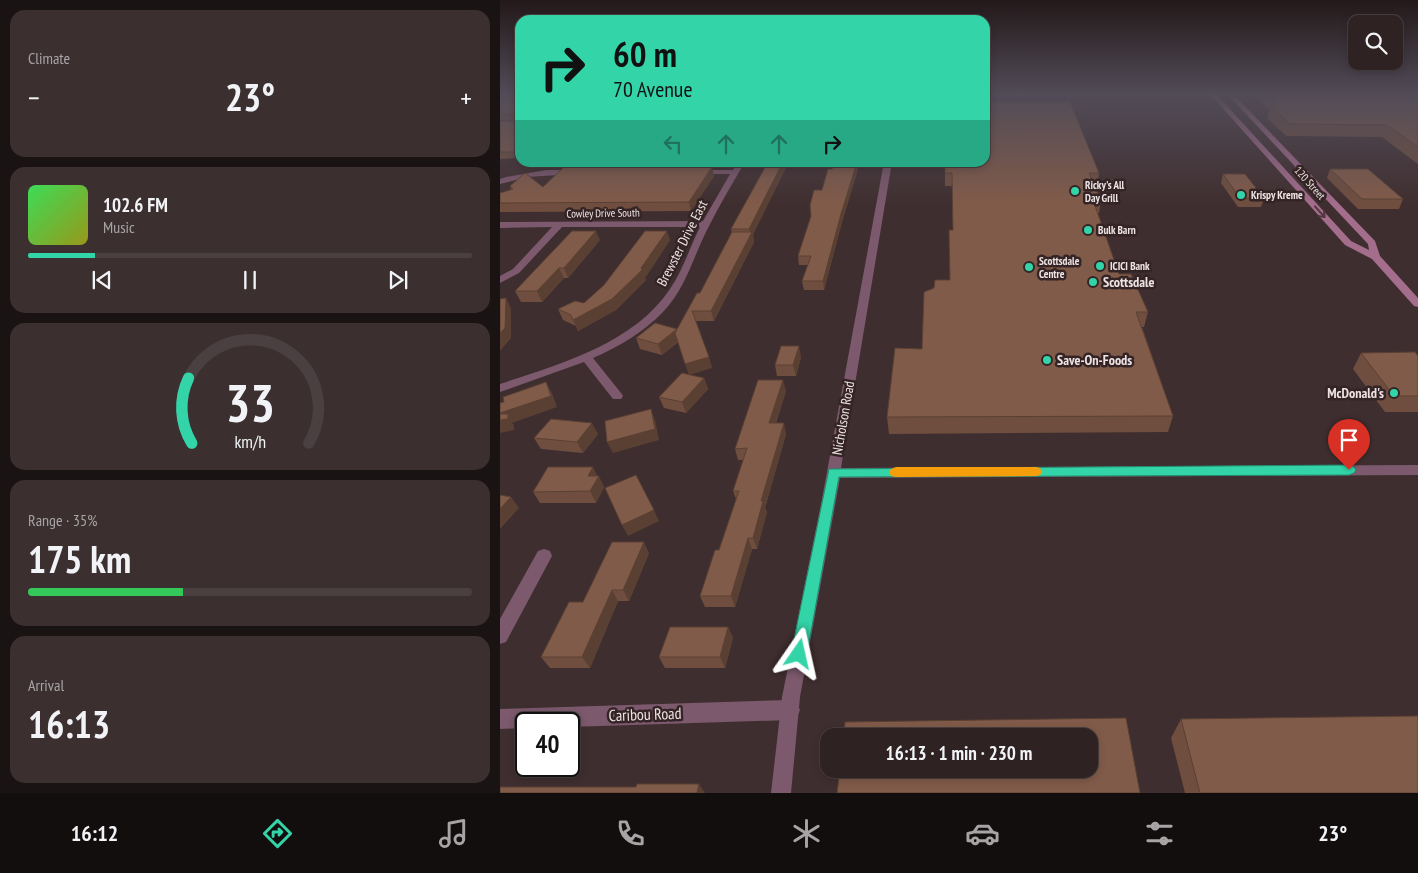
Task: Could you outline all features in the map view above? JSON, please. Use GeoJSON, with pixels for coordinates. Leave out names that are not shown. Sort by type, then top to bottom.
{"type":"FeatureCollection","features":[{"type":"Feature","properties":{"kind":"main road","name":"120 Street"},"geometry":{"type":"LineString","coordinates":[[1247,131],[1348,243],[1375,257],[1418,304]]}},
{"type":"Feature","properties":{"kind":"main road","name":"120 Street"},"geometry":{"type":"LineString","coordinates":[[1265,131],[1372,244],[1375,257]]}},
{"type":"Feature","properties":{"kind":"street"},"geometry":{"type":"LineString","coordinates":[[686,172],[739,167]]}},
{"type":"Feature","properties":{"kind":"street","name":"Brewster Drive East"},"geometry":{"type":"LineString","coordinates":[[500,388],[586,357],[631,331],[660,308],[674,292],[706,224],[739,167]]}},
{"type":"Feature","properties":{"kind":"street","name":"Nicholson Road"},"geometry":{"type":"LineString","coordinates":[[781,793],[790,710],[887,167]]}},
{"type":"Feature","properties":{"kind":"street"},"geometry":{"type":"LineString","coordinates":[[502,172],[508,178]]}},
{"type":"Feature","properties":{"kind":"street"},"geometry":{"type":"LineString","coordinates":[[500,182],[508,178],[531,174],[579,172]]}},
{"type":"Feature","properties":{"kind":"street","name":"Cowley Drive South"},"geometry":{"type":"LineString","coordinates":[[500,225],[706,224]]}},
{"type":"Feature","properties":{"kind":"street"},"geometry":{"type":"LineString","coordinates":[[500,280],[516,271],[559,225]]}},
{"type":"Feature","properties":{"kind":"street"},"geometry":{"type":"LineString","coordinates":[[586,357],[617,396]]}},
{"type":"Feature","properties":{"kind":"street"},"geometry":{"type":"LineString","coordinates":[[833,473],[1418,470]]}},
{"type":"Feature","properties":{"kind":"street"},"geometry":{"type":"LineString","coordinates":[[500,636],[544,556]]}},
{"type":"Feature","properties":{"kind":"street","name":"Caribou Road"},"geometry":{"type":"LineString","coordinates":[[500,719],[790,710]]}},
{"type":"Feature","properties":{"kind":"building"},"geometry":{"type":"Polygon","coordinates":[[[500,131],[515,131],[515,152],[500,152],[500,131]]]}},
{"type":"Feature","properties":{"kind":"building","name":"Scottsdale Centre"},"geometry":{"type":"Polygon","coordinates":[[[990,131],[1082,131],[1099,173],[1089,173],[1101,200],[1093,200],[1119,274],[1131,274],[1148,312],[1136,312],[1173,416],[887,417],[895,348],[922,349],[924,292],[934,288],[935,280],[950,280],[949,230],[953,230],[952,173],[945,173],[945,167],[990,167],[990,131]]]}},
{"type":"Feature","properties":{"kind":"building"},"geometry":{"type":"Polygon","coordinates":[[[1395,131],[1418,131],[1418,147],[1395,131]]]}},
{"type":"Feature","properties":{"kind":"building"},"geometry":{"type":"Polygon","coordinates":[[[564,167],[712,167],[689,202],[500,203],[500,193],[513,189],[510,186],[525,173],[543,187],[564,167]]]}},
{"type":"Feature","properties":{"kind":"building"},"geometry":{"type":"Polygon","coordinates":[[[765,167],[780,167],[749,229],[731,229],[765,167]]]}},
{"type":"Feature","properties":{"kind":"building"},"geometry":{"type":"Polygon","coordinates":[[[833,167],[855,167],[823,281],[802,281],[811,256],[798,256],[811,216],[810,205],[814,190],[822,190],[828,169],[832,169],[833,167]]]}},
{"type":"Feature","properties":{"kind":"building"},"geometry":{"type":"Polygon","coordinates":[[[1330,169],[1368,169],[1403,199],[1362,199],[1330,169]]]}},
{"type":"Feature","properties":{"kind":"building"},"geometry":{"type":"Polygon","coordinates":[[[1223,174],[1245,174],[1264,198],[1240,198],[1223,174]]]}},
{"type":"Feature","properties":{"kind":"building"},"geometry":{"type":"Polygon","coordinates":[[[572,231],[596,231],[564,268],[559,268],[537,291],[515,291],[572,231]]]}},
{"type":"Feature","properties":{"kind":"building"},"geometry":{"type":"Polygon","coordinates":[[[645,231],[667,231],[641,268],[642,270],[612,299],[573,320],[571,315],[558,309],[575,301],[584,303],[604,285],[645,231]]]}},
{"type":"Feature","properties":{"kind":"building"},"geometry":{"type":"Polygon","coordinates":[[[732,232],[752,232],[711,311],[692,311],[709,357],[685,364],[675,333],[697,293],[700,293],[732,232]]]}},
{"type":"Feature","properties":{"kind":"building"},"geometry":{"type":"Polygon","coordinates":[[[506,298],[505,328],[500,333],[500,299],[506,298]]]}},
{"type":"Feature","properties":{"kind":"building"},"geometry":{"type":"Polygon","coordinates":[[[655,323],[677,329],[658,344],[636,338],[655,323]]]}},
{"type":"Feature","properties":{"kind":"building"},"geometry":{"type":"Polygon","coordinates":[[[781,346],[799,346],[793,365],[775,365],[781,346]]]}},
{"type":"Feature","properties":{"kind":"building"},"geometry":{"type":"Polygon","coordinates":[[[1415,352],[1418,356],[1418,396],[1394,396],[1361,353],[1415,352]]]}},
{"type":"Feature","properties":{"kind":"building"},"geometry":{"type":"Polygon","coordinates":[[[682,373],[704,378],[682,402],[659,397],[682,373]]]}},
{"type":"Feature","properties":{"kind":"building"},"geometry":{"type":"Polygon","coordinates":[[[758,380],[783,380],[769,423],[784,423],[761,501],[763,501],[753,538],[748,538],[731,596],[700,596],[715,550],[719,550],[739,491],[733,491],[747,448],[735,449],[758,380]]]}},
{"type":"Feature","properties":{"kind":"building"},"geometry":{"type":"Polygon","coordinates":[[[546,382],[551,396],[500,413],[500,403],[504,402],[503,397],[546,382]]]}},
{"type":"Feature","properties":{"kind":"building"},"geometry":{"type":"Polygon","coordinates":[[[651,409],[655,429],[607,442],[605,421],[651,409]]]}},
{"type":"Feature","properties":{"kind":"building"},"geometry":{"type":"Polygon","coordinates":[[[500,414],[508,414],[508,419],[500,420],[500,414]]]}},
{"type":"Feature","properties":{"kind":"building"},"geometry":{"type":"Polygon","coordinates":[[[551,419],[592,423],[577,442],[534,438],[551,419]]]}},
{"type":"Feature","properties":{"kind":"building"},"geometry":{"type":"Polygon","coordinates":[[[548,467],[593,467],[588,476],[599,476],[590,491],[533,492],[548,467]]]}},
{"type":"Feature","properties":{"kind":"building"},"geometry":{"type":"Polygon","coordinates":[[[636,475],[654,510],[622,525],[605,488],[636,475]]]}},
{"type":"Feature","properties":{"kind":"building"},"geometry":{"type":"Polygon","coordinates":[[[500,495],[511,497],[500,509],[500,495]]]}},
{"type":"Feature","properties":{"kind":"building"},"geometry":{"type":"Polygon","coordinates":[[[612,542],[644,542],[623,590],[612,590],[582,657],[541,657],[569,602],[583,602],[612,542]]]}},
{"type":"Feature","properties":{"kind":"building"},"geometry":{"type":"Polygon","coordinates":[[[670,627],[728,627],[720,657],[659,657],[670,627]]]}},
{"type":"Feature","properties":{"kind":"building"},"geometry":{"type":"Polygon","coordinates":[[[1418,716],[1418,793],[1200,793],[1181,719],[1418,716]]]}},
{"type":"Feature","properties":{"kind":"building"},"geometry":{"type":"Polygon","coordinates":[[[1126,718],[1140,793],[837,793],[839,778],[1098,778],[1098,728],[845,728],[845,722],[1126,718]]]}},
{"type":"Feature","properties":{"kind":"building"},"geometry":{"type":"Polygon","coordinates":[[[637,784],[699,784],[697,793],[500,793],[500,787],[636,787],[637,784]]]}},
{"type":"Feature","properties":{"kind":"slow traffic"},"geometry":{"type":"LineString","coordinates":[[896,472],[1036,472]]}},
{"type":"Feature","properties":{"kind":"place","name":"Ricky's All Day Grill"},"geometry":{"type":"Point","coordinates":[1075,191]}},
{"type":"Feature","properties":{"kind":"place","name":"Krispy Kreme"},"geometry":{"type":"Point","coordinates":[1241,195]}},
{"type":"Feature","properties":{"kind":"place","name":"Bulk Barn"},"geometry":{"type":"Point","coordinates":[1088,230]}},
{"type":"Feature","properties":{"kind":"place","name":"ICICI Bank"},"geometry":{"type":"Point","coordinates":[1100,266]}},
{"type":"Feature","properties":{"kind":"place","name":"Scottsdale Centre"},"geometry":{"type":"Point","coordinates":[1029,267]}},
{"type":"Feature","properties":{"kind":"place","name":"Scottsdale"},"geometry":{"type":"Point","coordinates":[1093,282]}},
{"type":"Feature","properties":{"kind":"place","name":"Save-On-Foods"},"geometry":{"type":"Point","coordinates":[1047,360]}},
{"type":"Feature","properties":{"kind":"place","name":"McDonald's"},"geometry":{"type":"Point","coordinates":[1394,393]}},
{"type":"Feature","properties":{"kind":"route"},"geometry":{"type":"LineString","coordinates":[[799,654],[833,473],[1349,470]]}}]}
